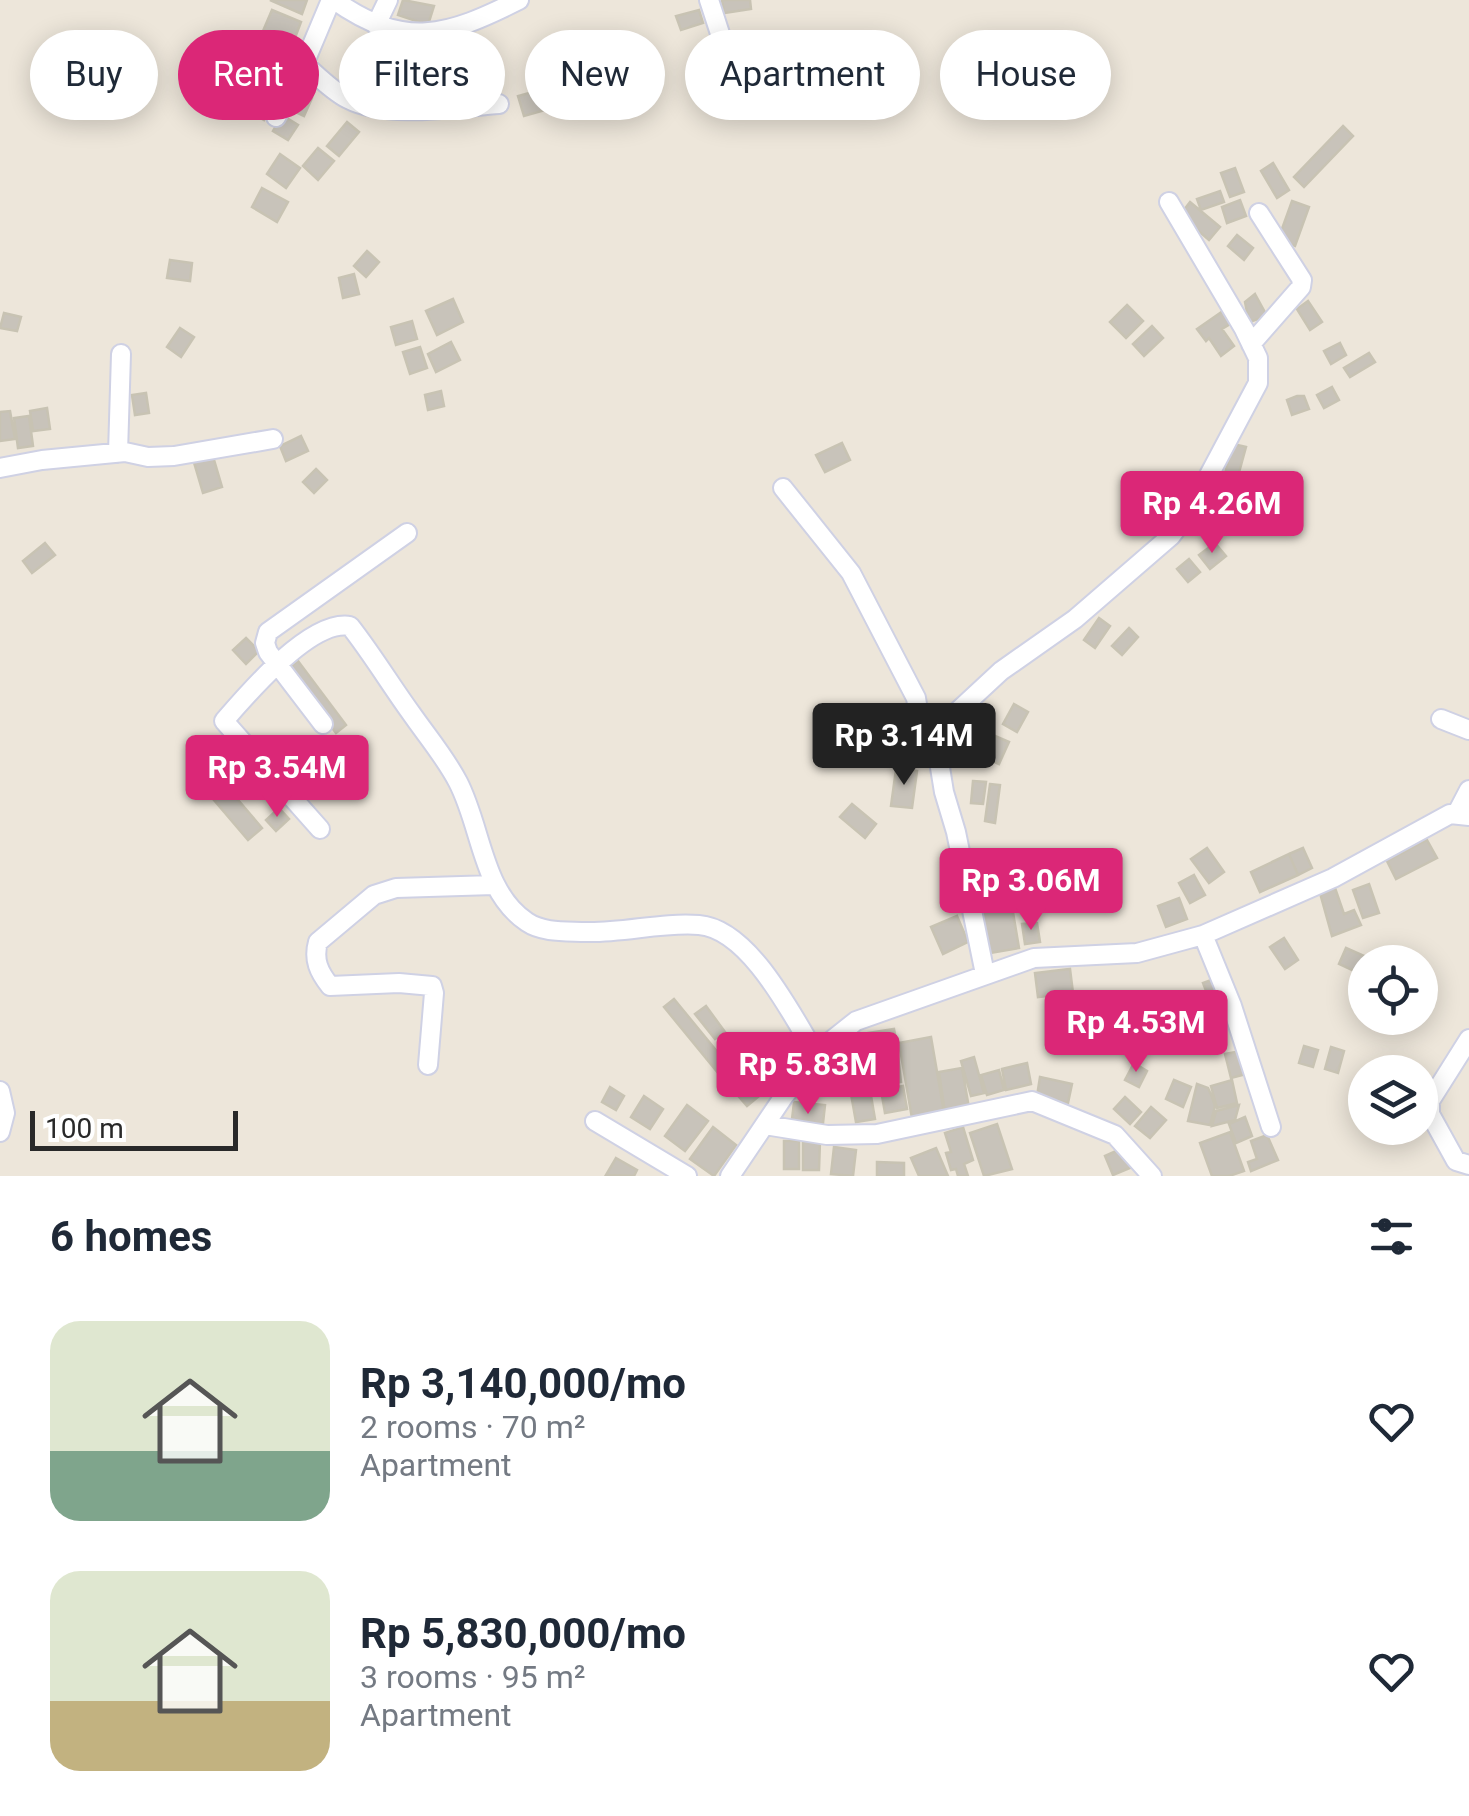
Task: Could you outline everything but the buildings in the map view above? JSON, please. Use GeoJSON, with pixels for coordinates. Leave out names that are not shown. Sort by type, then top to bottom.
{"type":"FeatureCollection","features":[{"type":"Feature","properties":{"kind":"street"},"geometry":{"type":"LineString","coordinates":[[319,31],[333,0],[376,26],[405,32],[450,30],[472,24],[519,0]]}},
{"type":"Feature","properties":{"kind":"street"},"geometry":{"type":"LineString","coordinates":[[376,26],[388,0]]}},
{"type":"Feature","properties":{"kind":"street"},"geometry":{"type":"LineString","coordinates":[[709,0],[719,30]]}},
{"type":"Feature","properties":{"kind":"street"},"geometry":{"type":"LineString","coordinates":[[319,76],[339,93]]}},
{"type":"Feature","properties":{"kind":"street"},"geometry":{"type":"LineString","coordinates":[[985,974],[936,743],[946,722],[1000,671],[1075,620],[1171,536],[1191,510],[1258,383],[1260,371],[1251,344],[1169,202]]}},
{"type":"Feature","properties":{"kind":"street"},"geometry":{"type":"LineString","coordinates":[[1251,344],[1301,287],[1302,280],[1259,213]]}},
{"type":"Feature","properties":{"kind":"street"},"geometry":{"type":"LineString","coordinates":[[118,452],[121,354]]}},
{"type":"Feature","properties":{"kind":"street"},"geometry":{"type":"LineString","coordinates":[[0,468],[118,452],[174,456],[273,438]]}},
{"type":"Feature","properties":{"kind":"street"},"geometry":{"type":"LineString","coordinates":[[783,488],[851,574],[916,698],[922,735],[936,743]]}},
{"type":"Feature","properties":{"kind":"street"},"geometry":{"type":"LineString","coordinates":[[323,724],[266,646],[268,632],[407,533]]}},
{"type":"Feature","properties":{"kind":"street"},"geometry":{"type":"LineString","coordinates":[[320,829],[224,722],[279,665],[328,628],[340,624],[350,626],[458,783],[494,885],[510,908],[530,925],[554,931],[714,926],[734,939],[760,968],[817,1056]]}},
{"type":"Feature","properties":{"kind":"street"},"geometry":{"type":"LineString","coordinates":[[1441,719],[1469,730]]}},
{"type":"Feature","properties":{"kind":"street"},"geometry":{"type":"LineString","coordinates":[[730,1176],[784,1096],[817,1056],[856,1021],[1034,958],[1137,953],[1203,936],[1319,885],[1406,837],[1463,815],[1469,790]]}},
{"type":"Feature","properties":{"kind":"street"},"geometry":{"type":"LineString","coordinates":[[428,1065],[432,986],[399,982],[330,986],[316,960],[318,942],[374,896],[396,888],[494,885]]}},
{"type":"Feature","properties":{"kind":"street"},"geometry":{"type":"LineString","coordinates":[[1203,936],[1232,1006],[1271,1128]]}},
{"type":"Feature","properties":{"kind":"street"},"geometry":{"type":"LineString","coordinates":[[1469,1039],[1430,1100],[1430,1114],[1456,1161],[1469,1165]]}},
{"type":"Feature","properties":{"kind":"street"},"geometry":{"type":"LineString","coordinates":[[0,1092],[5,1113],[0,1132]]}},
{"type":"Feature","properties":{"kind":"street"},"geometry":{"type":"LineString","coordinates":[[765,1125],[827,1135],[877,1134],[1032,1101],[1114,1136],[1152,1176]]}},
{"type":"Feature","properties":{"kind":"street"},"geometry":{"type":"LineString","coordinates":[[595,1121],[687,1176]]}}]}
